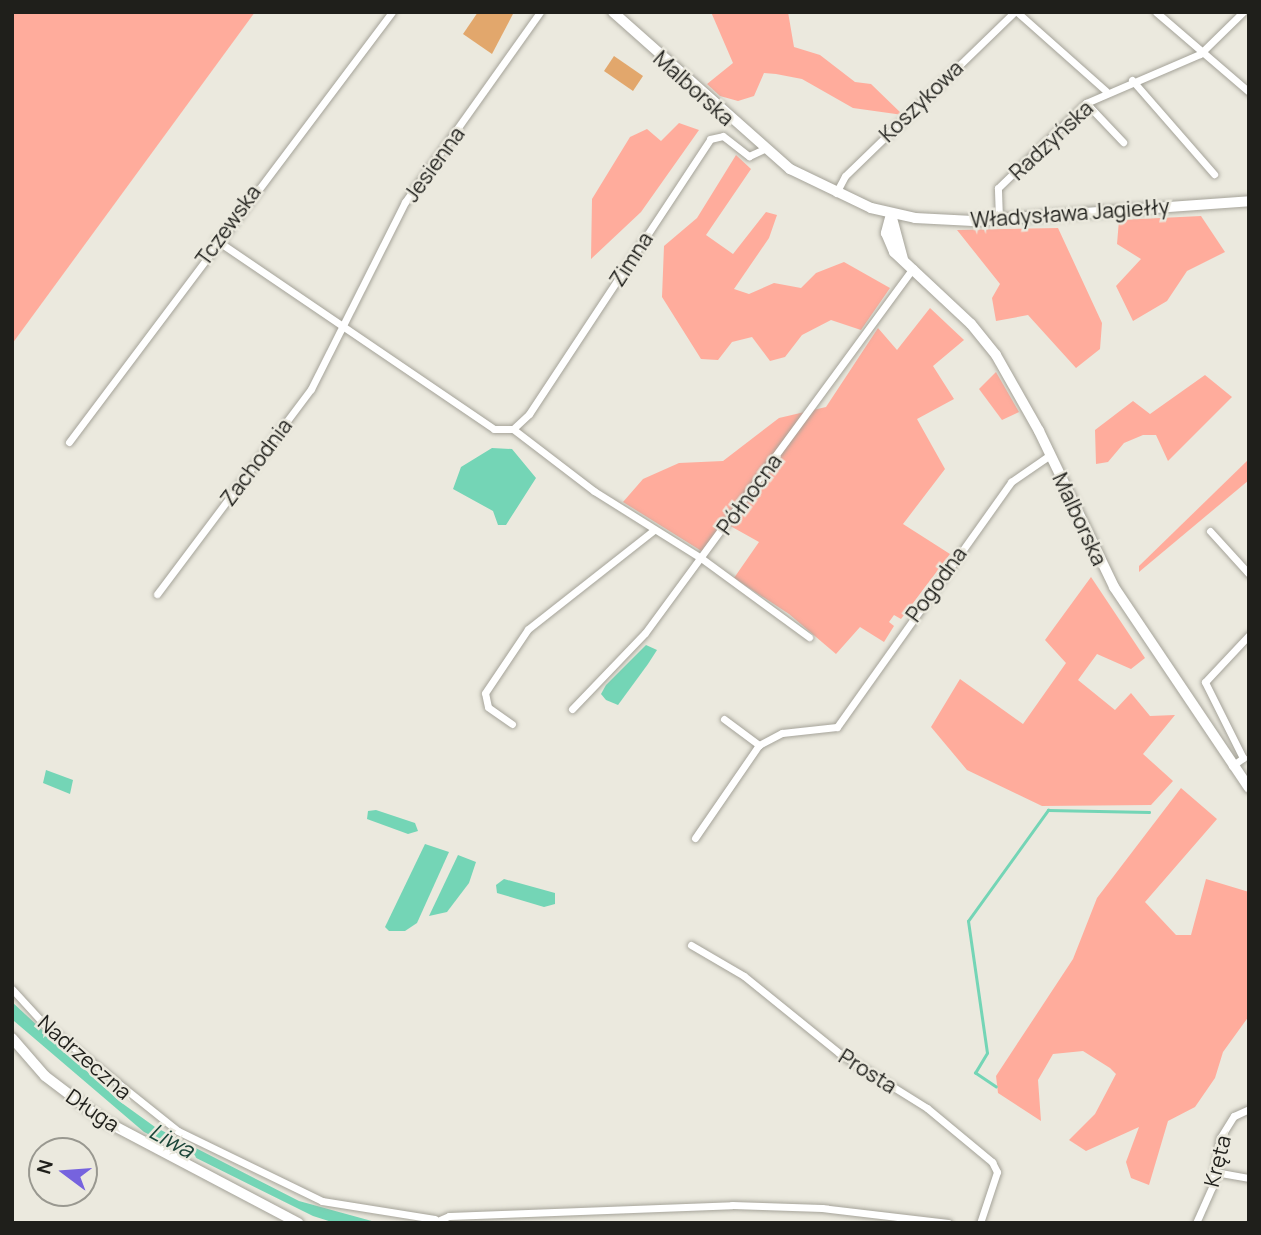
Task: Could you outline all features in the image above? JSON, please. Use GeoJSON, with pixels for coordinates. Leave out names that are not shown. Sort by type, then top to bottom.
{"type":"FeatureCollection","features":[{"type":"Feature","properties":{"kind":"main road","name":"Malborska"},"geometry":{"type":"LineString","coordinates":[[613,12],[764,149],[836,195],[891,214]]}},
{"type":"Feature","properties":{"kind":"main road","name":"Władysława Jagiełły"},"geometry":{"type":"LineString","coordinates":[[891,214],[909,218],[999,219],[1249,201]]}},
{"type":"Feature","properties":{"kind":"street","name":"Tczewska"},"geometry":{"type":"LineString","coordinates":[[69,442],[216,240],[342,85],[392,12]]}},
{"type":"Feature","properties":{"kind":"street","name":"Jesienna"},"geometry":{"type":"LineString","coordinates":[[342,323],[405,202],[540,12]]}},
{"type":"Feature","properties":{"kind":"street"},"geometry":{"type":"LineString","coordinates":[[1016,12],[1106,91]]}},
{"type":"Feature","properties":{"kind":"street","name":"Koszykowa"},"geometry":{"type":"LineString","coordinates":[[836,195],[845,176],[1016,12]]}},
{"type":"Feature","properties":{"kind":"street"},"geometry":{"type":"LineString","coordinates":[[1156,12],[1200,54],[1249,92]]}},
{"type":"Feature","properties":{"kind":"street","name":"Radzyńska"},"geometry":{"type":"LineString","coordinates":[[999,219],[999,188],[1086,103],[1106,91],[1200,54],[1244,12]]}},
{"type":"Feature","properties":{"kind":"street"},"geometry":{"type":"LineString","coordinates":[[1132,80],[1214,174]]}},
{"type":"Feature","properties":{"kind":"street"},"geometry":{"type":"LineString","coordinates":[[1086,103],[1123,142]]}},
{"type":"Feature","properties":{"kind":"street","name":"Zimna"},"geometry":{"type":"LineString","coordinates":[[513,429],[529,414],[710,139],[723,136],[748,156],[764,149]]}},
{"type":"Feature","properties":{"kind":"street"},"geometry":{"type":"LineString","coordinates":[[891,214],[903,259]]}},
{"type":"Feature","properties":{"kind":"street","name":"Malborska"},"geometry":{"type":"LineString","coordinates":[[891,214],[886,233],[903,259],[996,355],[1050,455],[1114,587],[1249,788]]}},
{"type":"Feature","properties":{"kind":"street"},"geometry":{"type":"LineString","coordinates":[[896,232],[909,218]]}},
{"type":"Feature","properties":{"kind":"street"},"geometry":{"type":"LineString","coordinates":[[216,240],[342,323],[494,429],[513,429],[654,530],[701,558],[809,637]]}},
{"type":"Feature","properties":{"kind":"street","name":"Północna"},"geometry":{"type":"LineString","coordinates":[[572,709],[645,633],[913,268]]}},
{"type":"Feature","properties":{"kind":"street","name":"Zachodnia"},"geometry":{"type":"LineString","coordinates":[[158,594],[311,388],[342,323]]}},
{"type":"Feature","properties":{"kind":"street","name":"Pogodna"},"geometry":{"type":"LineString","coordinates":[[760,745],[782,733],[837,727],[1011,482],[1050,455]]}},
{"type":"Feature","properties":{"kind":"street"},"geometry":{"type":"LineString","coordinates":[[512,724],[488,707],[485,693],[528,629],[654,530]]}},
{"type":"Feature","properties":{"kind":"street"},"geometry":{"type":"LineString","coordinates":[[1210,531],[1249,574]]}},
{"type":"Feature","properties":{"kind":"street"},"geometry":{"type":"LineString","coordinates":[[1232,766],[1243,758],[1205,682],[1249,635]]}},
{"type":"Feature","properties":{"kind":"street"},"geometry":{"type":"LineString","coordinates":[[695,838],[760,745],[724,719]]}},
{"type":"Feature","properties":{"kind":"street","name":"Prosta"},"geometry":{"type":"LineString","coordinates":[[691,945],[744,976],[839,1054],[927,1108],[992,1162],[996,1172],[980,1223]]}},
{"type":"Feature","properties":{"kind":"street","name":"Nadrzeczna"},"geometry":{"type":"LineString","coordinates":[[12,989],[44,1024],[178,1131],[323,1201],[434,1221],[776,1205],[948,1223]]}},
{"type":"Feature","properties":{"kind":"street","name":"Długa"},"geometry":{"type":"LineString","coordinates":[[12,1038],[45,1076],[103,1120],[298,1223]]}},
{"type":"Feature","properties":{"kind":"street","name":"Kręta"},"geometry":{"type":"LineString","coordinates":[[1196,1223],[1215,1172],[1226,1126],[1249,1109]]}},
{"type":"Feature","properties":{"kind":"street"},"geometry":{"type":"LineString","coordinates":[[1215,1172],[1249,1178]]}},
{"type":"Feature","properties":{"kind":"shaded area"},"geometry":{"type":"Polygon","coordinates":[[[12,12],[255,12],[12,344],[12,12]]]}},
{"type":"Feature","properties":{"kind":"shaded area"},"geometry":{"type":"Polygon","coordinates":[[[711,12],[788,12],[794,47],[820,55],[855,82],[871,84],[903,115],[853,108],[802,79],[776,74],[764,73],[754,96],[738,101],[720,96],[707,84],[733,63],[711,12]]]}},
{"type":"Feature","properties":{"kind":"shaded area"},"geometry":{"type":"Polygon","coordinates":[[[679,123],[699,130],[641,212],[591,259],[592,199],[630,137],[647,129],[661,141],[679,123]]]}},
{"type":"Feature","properties":{"kind":"shaded area"},"geometry":{"type":"Polygon","coordinates":[[[736,155],[751,169],[706,235],[733,254],[766,212],[777,215],[769,238],[734,289],[749,294],[774,283],[801,288],[816,273],[844,262],[890,288],[861,330],[831,320],[802,335],[785,357],[770,361],[752,337],[732,342],[718,360],[701,359],[662,297],[664,246],[697,218],[736,155]]]}},
{"type":"Feature","properties":{"kind":"shaded area"},"geometry":{"type":"Polygon","coordinates":[[[1201,216],[1225,252],[1187,271],[1167,301],[1133,321],[1116,286],[1141,259],[1117,244],[1119,220],[1201,216]]]}},
{"type":"Feature","properties":{"kind":"shaded area"},"geometry":{"type":"Polygon","coordinates":[[[1058,228],[1102,323],[1100,349],[1076,368],[1028,315],[996,321],[992,298],[1000,284],[957,230],[1058,228]]]}},
{"type":"Feature","properties":{"kind":"shaded area"},"geometry":{"type":"Polygon","coordinates":[[[930,308],[964,340],[933,366],[954,399],[917,419],[945,469],[903,524],[950,554],[901,619],[894,615],[889,622],[894,626],[884,642],[860,627],[836,654],[789,614],[734,578],[759,542],[725,523],[703,552],[623,502],[643,479],[679,463],[723,461],[779,418],[826,407],[878,328],[897,350],[930,308]]]}},
{"type":"Feature","properties":{"kind":"shaded area"},"geometry":{"type":"Polygon","coordinates":[[[996,372],[1019,412],[1002,420],[979,389],[996,372]]]}},
{"type":"Feature","properties":{"kind":"shaded area"},"geometry":{"type":"Polygon","coordinates":[[[1205,375],[1232,397],[1168,461],[1156,435],[1143,435],[1124,443],[1108,462],[1096,464],[1095,430],[1133,401],[1150,414],[1205,375]]]}},
{"type":"Feature","properties":{"kind":"shaded area"},"geometry":{"type":"Polygon","coordinates":[[[1249,459],[1249,480],[1139,572],[1139,566],[1249,459]]]}},
{"type":"Feature","properties":{"kind":"shaded area"},"geometry":{"type":"Polygon","coordinates":[[[1091,577],[1145,658],[1131,669],[1097,654],[1078,680],[1115,710],[1131,693],[1150,716],[1175,715],[1143,754],[1173,781],[1151,805],[1042,806],[967,770],[931,727],[960,679],[1023,724],[1066,663],[1045,640],[1091,577]]]}},
{"type":"Feature","properties":{"kind":"shaded area"},"geometry":{"type":"Polygon","coordinates":[[[1181,788],[1217,819],[1145,902],[1176,935],[1191,935],[1206,879],[1249,892],[1249,1016],[1223,1052],[1215,1078],[1195,1107],[1168,1121],[1149,1185],[1131,1178],[1126,1162],[1139,1127],[1086,1151],[1069,1140],[1095,1114],[1116,1074],[1110,1068],[1083,1051],[1053,1054],[1038,1080],[1041,1121],[998,1093],[996,1076],[1073,959],[1097,898],[1181,788]]]}},
{"type":"Feature","properties":{"kind":"water"},"geometry":{"type":"Polygon","coordinates":[[[492,448],[512,449],[536,478],[506,525],[498,525],[493,511],[453,489],[461,467],[492,448]]]}},
{"type":"Feature","properties":{"kind":"water"},"geometry":{"type":"Polygon","coordinates":[[[646,645],[657,650],[648,664],[618,705],[606,700],[601,694],[606,685],[646,645]]]}},
{"type":"Feature","properties":{"kind":"water"},"geometry":{"type":"Polygon","coordinates":[[[46,770],[73,780],[70,794],[43,783],[46,770]]]}},
{"type":"Feature","properties":{"kind":"water"},"geometry":{"type":"Polygon","coordinates":[[[376,810],[415,823],[418,831],[408,834],[367,819],[368,811],[376,810]]]}},
{"type":"Feature","properties":{"kind":"water"},"geometry":{"type":"Polygon","coordinates":[[[425,844],[449,852],[417,923],[405,931],[389,931],[385,927],[425,844]]]}},
{"type":"Feature","properties":{"kind":"water"},"geometry":{"type":"Polygon","coordinates":[[[458,855],[476,862],[469,883],[447,912],[429,916],[458,855]]]}},
{"type":"Feature","properties":{"kind":"water"},"geometry":{"type":"Polygon","coordinates":[[[504,879],[555,893],[555,904],[544,907],[497,893],[496,885],[504,879]]]}},
{"type":"Feature","properties":{"kind":"water","name":"Liwa"},"geometry":{"type":"Polygon","coordinates":[[[12,1002],[119,1101],[155,1127],[299,1201],[379,1223],[335,1223],[313,1216],[144,1132],[14,1021],[12,1002]]]}},
{"type":"Feature","properties":{"kind":"building"},"geometry":{"type":"Polygon","coordinates":[[[478,12],[514,12],[492,54],[463,34],[478,12]]]}},
{"type":"Feature","properties":{"kind":"building"},"geometry":{"type":"Polygon","coordinates":[[[614,56],[643,76],[633,91],[604,71],[614,56]]]}},
{"type":"Feature","properties":{"kind":"waterway"},"geometry":{"type":"LineString","coordinates":[[996,1087],[975,1073],[987,1053],[968,921],[1048,810],[1149,812]]}}]}
